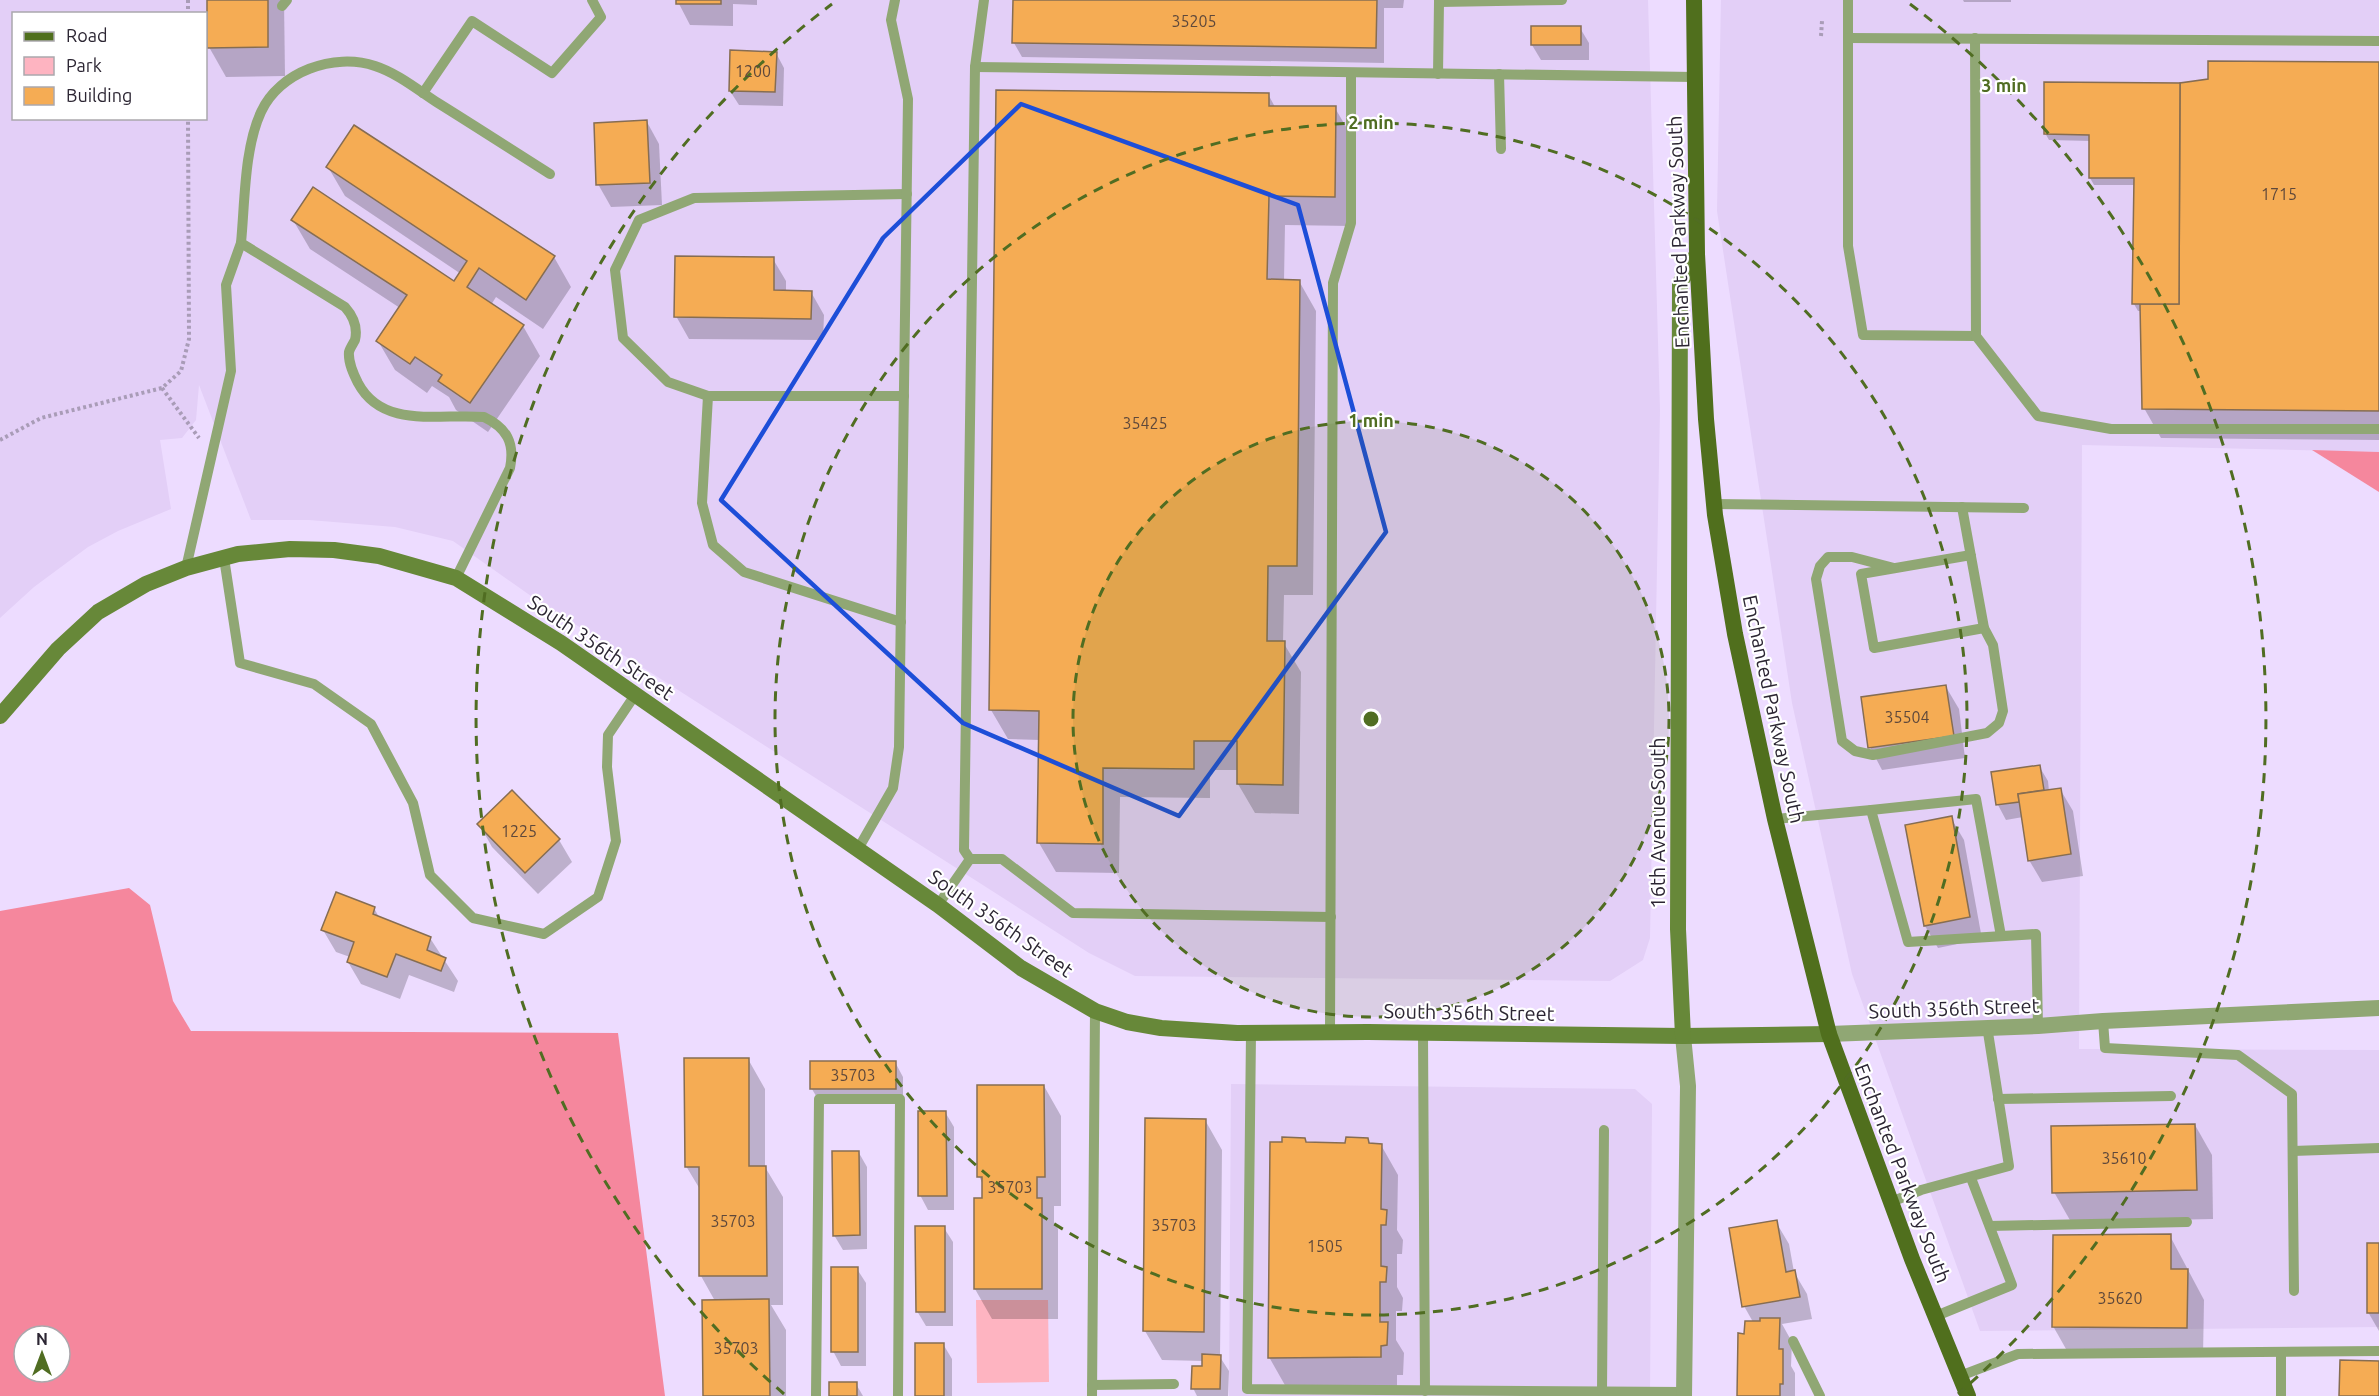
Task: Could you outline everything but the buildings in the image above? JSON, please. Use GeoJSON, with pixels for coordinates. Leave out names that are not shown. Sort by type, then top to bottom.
{"type":"FeatureCollection","features":[{"type":"Feature","properties":{"kind":"main road","name":"Enchanted Parkway South"},"geometry":{"type":"LineString","coordinates":[[1694,0],[1697,254],[1706,419],[1714,504],[1735,633],[1775,819],[1829,1034],[1891,1202],[1968,1396]]}},
{"type":"Feature","properties":{"kind":"main road","name":"16th Avenue South"},"geometry":{"type":"LineString","coordinates":[[1683,1036],[1678,929],[1680,283],[1697,254]]}},
{"type":"Feature","properties":{"kind":"main road","name":"South 356th Street"},"geometry":{"type":"LineString","coordinates":[[0,716],[58,649],[98,612],[146,584],[186,568],[224,558],[290,549],[334,550],[379,556],[456,578],[561,644],[635,695],[938,905],[1021,968],[1095,1011],[1127,1022],[1161,1028],[1251,1033],[1683,1036],[1829,1034]]}},
{"type":"Feature","properties":{"kind":"street","name":"South 356th Street"},"geometry":{"type":"LineString","coordinates":[[1829,1034],[1987,1026],[2038,1026],[2379,1008]]}},
{"type":"Feature","properties":{"kind":"street","name":"16th Avenue South"},"geometry":{"type":"LineString","coordinates":[[1683,1036],[1688,1086],[1684,1394]]}},
{"type":"Feature","properties":{"kind":"lane"},"geometry":{"type":"LineString","coordinates":[[423,93],[472,21],[552,73],[601,17],[592,0]]}},
{"type":"Feature","properties":{"kind":"lane"},"geometry":{"type":"LineString","coordinates":[[858,849],[893,788],[899,747],[908,99],[891,20],[896,0]]}},
{"type":"Feature","properties":{"kind":"lane"},"geometry":{"type":"LineString","coordinates":[[970,859],[964,850],[975,68],[984,0]]}},
{"type":"Feature","properties":{"kind":"lane"},"geometry":{"type":"LineString","coordinates":[[1438,75],[1439,1],[1562,0]]}},
{"type":"Feature","properties":{"kind":"lane"},"geometry":{"type":"LineString","coordinates":[[1848,0],[1848,246],[1863,335],[1976,336]]}},
{"type":"Feature","properties":{"kind":"lane"},"geometry":{"type":"LineString","coordinates":[[1848,38],[2379,41]]}},
{"type":"Feature","properties":{"kind":"lane"},"geometry":{"type":"LineString","coordinates":[[1975,38],[1976,336],[2038,416],[2111,429],[2379,429]]}},
{"type":"Feature","properties":{"kind":"lane"},"geometry":{"type":"LineString","coordinates":[[186,568],[231,371],[226,285],[241,243],[252,141],[262,110],[282,85],[310,68],[342,61],[374,65],[423,93],[550,174]]}},
{"type":"Feature","properties":{"kind":"lane"},"geometry":{"type":"LineString","coordinates":[[975,68],[1695,77]]}},
{"type":"Feature","properties":{"kind":"lane"},"geometry":{"type":"LineString","coordinates":[[1330,1033],[1333,282],[1351,223],[1351,74]]}},
{"type":"Feature","properties":{"kind":"lane"},"geometry":{"type":"LineString","coordinates":[[1499,75],[1501,149]]}},
{"type":"Feature","properties":{"kind":"lane"},"geometry":{"type":"LineString","coordinates":[[904,396],[708,396],[668,382],[622,338],[615,270],[639,220],[694,198],[907,194]]}},
{"type":"Feature","properties":{"kind":"lane"},"geometry":{"type":"LineString","coordinates":[[241,243],[345,307],[351,314],[356,333],[349,351],[353,373],[363,392],[380,407],[400,416],[484,417],[505,431],[511,442],[513,455],[510,468],[456,578]]}},
{"type":"Feature","properties":{"kind":"lane"},"geometry":{"type":"LineString","coordinates":[[708,396],[702,502],[713,545],[744,572],[901,622]]}},
{"type":"Feature","properties":{"kind":"lane"},"geometry":{"type":"LineString","coordinates":[[1714,504],[2024,508]]}},
{"type":"Feature","properties":{"kind":"lane"},"geometry":{"type":"LineString","coordinates":[[1894,568],[1852,557],[1828,557],[1820,566],[1816,579],[1842,741],[1855,751],[1874,755],[1987,733],[1999,723],[2003,711],[2002,693],[1993,645],[1984,628],[1962,507]]}},
{"type":"Feature","properties":{"kind":"lane"},"geometry":{"type":"LineString","coordinates":[[1971,555],[1861,574],[1874,648],[1984,628]]}},
{"type":"Feature","properties":{"kind":"lane"},"geometry":{"type":"LineString","coordinates":[[224,558],[240,663],[314,684],[371,724],[413,803],[430,875],[473,918],[544,934],[598,897],[616,841],[607,767],[608,735],[635,695]]}},
{"type":"Feature","properties":{"kind":"lane"},"geometry":{"type":"LineString","coordinates":[[1775,819],[1976,799],[2001,936]]}},
{"type":"Feature","properties":{"kind":"lane"},"geometry":{"type":"LineString","coordinates":[[1871,810],[1908,942],[2036,934],[2038,1026]]}},
{"type":"Feature","properties":{"kind":"lane"},"geometry":{"type":"LineString","coordinates":[[970,859],[1002,858],[1073,913],[1331,917]]}},
{"type":"Feature","properties":{"kind":"lane"},"geometry":{"type":"LineString","coordinates":[[938,905],[970,859]]}},
{"type":"Feature","properties":{"kind":"lane"},"geometry":{"type":"LineString","coordinates":[[1095,1011],[1092,1390],[1174,1384]]}},
{"type":"Feature","properties":{"kind":"lane"},"geometry":{"type":"LineString","coordinates":[[2103,1021],[2105,1048],[2238,1054],[2292,1094],[2294,1291]]}},
{"type":"Feature","properties":{"kind":"lane"},"geometry":{"type":"LineString","coordinates":[[1891,1202],[1921,1190],[2009,1166],[1987,1026]]}},
{"type":"Feature","properties":{"kind":"lane"},"geometry":{"type":"LineString","coordinates":[[1251,1033],[1247,1389],[1684,1394]]}},
{"type":"Feature","properties":{"kind":"lane"},"geometry":{"type":"LineString","coordinates":[[1423,1033],[1425,1391]]}},
{"type":"Feature","properties":{"kind":"lane"},"geometry":{"type":"LineString","coordinates":[[1998,1099],[2171,1096]]}},
{"type":"Feature","properties":{"kind":"lane"},"geometry":{"type":"LineString","coordinates":[[816,1396],[819,1099],[900,1099],[898,1396]]}},
{"type":"Feature","properties":{"kind":"lane"},"geometry":{"type":"LineString","coordinates":[[1602,1392],[1604,1130]]}},
{"type":"Feature","properties":{"kind":"lane"},"geometry":{"type":"LineString","coordinates":[[2293,1151],[2379,1148]]}},
{"type":"Feature","properties":{"kind":"lane"},"geometry":{"type":"LineString","coordinates":[[1936,1316],[2012,1284],[1971,1178]]}},
{"type":"Feature","properties":{"kind":"lane"},"geometry":{"type":"LineString","coordinates":[[1990,1227],[2187,1221]]}},
{"type":"Feature","properties":{"kind":"lane"},"geometry":{"type":"LineString","coordinates":[[1793,1341],[1820,1396]]}},
{"type":"Feature","properties":{"kind":"lane"},"geometry":{"type":"LineString","coordinates":[[1960,1376],[2018,1354],[2379,1351]]}},
{"type":"Feature","properties":{"kind":"lane"},"geometry":{"type":"LineString","coordinates":[[2281,1396],[2282,1352]]}},
{"type":"Feature","properties":{"kind":"path"},"geometry":{"type":"LineString","coordinates":[[1821,36],[1822,21]]}},
{"type":"Feature","properties":{"kind":"path"},"geometry":{"type":"LineString","coordinates":[[0,440],[41,418],[162,388],[181,371],[189,339],[188,120]]}},
{"type":"Feature","properties":{"kind":"path"},"geometry":{"type":"LineString","coordinates":[[162,388],[212,456]]}},
{"type":"Feature","properties":{"kind":"highlighted area"},"geometry":{"type":"Polygon","coordinates":[[[1021,104],[1298,205],[1386,532],[1179,816],[963,723],[721,500],[883,238],[1021,104]]]}},
{"type":"Feature","properties":{"kind":"shaded area"},"geometry":{"type":"Polygon","coordinates":[[[0,0],[1648,0],[1660,410],[1650,938],[1643,960],[1610,981],[1135,976],[1089,953],[531,596],[453,541],[395,527],[309,520],[251,520],[199,385],[196,420],[182,438],[160,440],[171,509],[118,531],[88,547],[34,587],[0,618],[0,0]]]}},
{"type":"Feature","properties":{"kind":"shaded area"},"geometry":{"type":"Polygon","coordinates":[[[1721,0],[2379,0],[2379,452],[2082,445],[2079,1049],[2379,1050],[2379,1327],[1980,1331],[1852,974],[1792,703],[1717,211],[1721,0]]]}},
{"type":"Feature","properties":{"kind":"shaded area"},"geometry":{"type":"Polygon","coordinates":[[[2312,450],[2379,452],[2379,492],[2312,450]]]}},
{"type":"Feature","properties":{"kind":"shaded area"},"geometry":{"type":"Polygon","coordinates":[[[129,888],[150,905],[173,1001],[191,1031],[618,1033],[665,1396],[0,1396],[0,911],[129,888]]]}},
{"type":"Feature","properties":{"kind":"shaded area"},"geometry":{"type":"Polygon","coordinates":[[[1231,1084],[1635,1089],[1652,1104],[1650,1396],[1229,1396],[1231,1084]]]}},
{"type":"Feature","properties":{"kind":"green space"},"geometry":{"type":"Polygon","coordinates":[[[976,1300],[1048,1300],[1049,1382],[977,1383],[976,1300]]]}}]}
